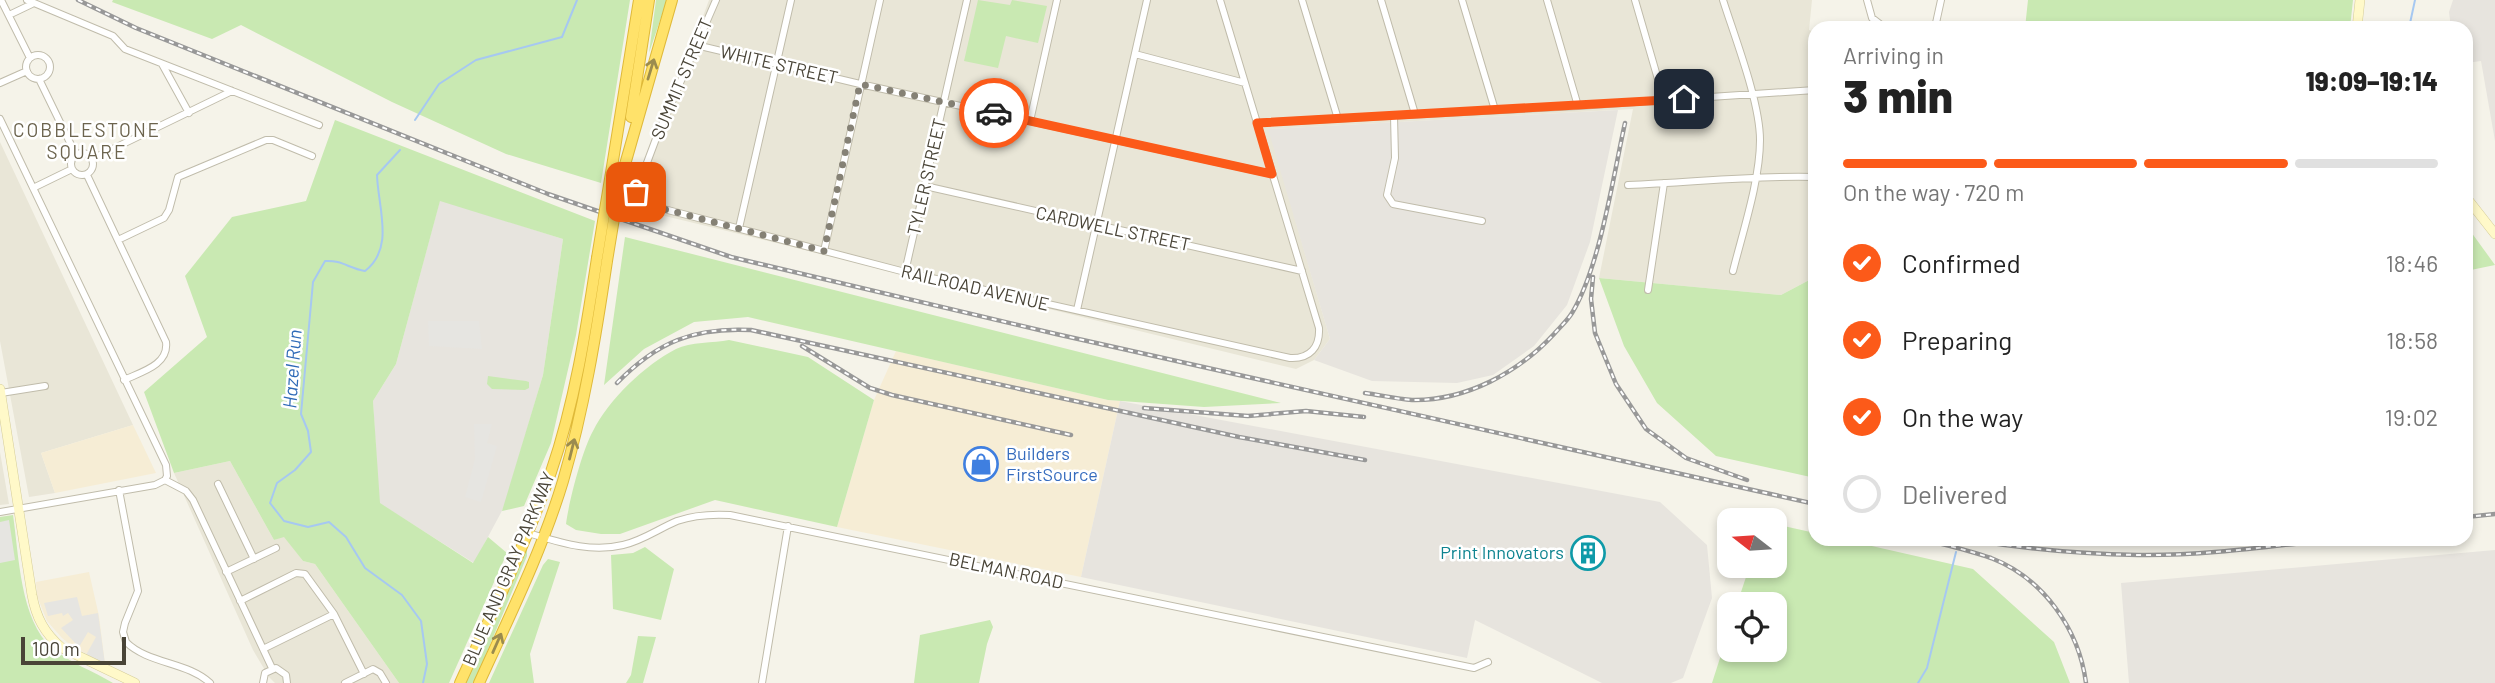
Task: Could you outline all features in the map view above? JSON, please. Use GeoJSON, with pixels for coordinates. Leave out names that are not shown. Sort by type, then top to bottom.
{"type":"FeatureCollection","features":[{"type":"Feature","properties":{"kind":"highway","name":"BLUE AND GRAY PARKWAY"},"geometry":{"type":"LineString","coordinates":[[615,180],[639,0]]}},
{"type":"Feature","properties":{"kind":"highway","name":"BLUE AND GRAY PARKWAY"},"geometry":{"type":"LineString","coordinates":[[479,683],[543,538],[563,482],[578,423],[615,180],[649,0]]}},
{"type":"Feature","properties":{"kind":"highway"},"geometry":{"type":"LineString","coordinates":[[615,180],[672,0]]}},
{"type":"Feature","properties":{"kind":"highway","name":"BLUE AND GRAY PARKWAY"},"geometry":{"type":"LineString","coordinates":[[460,683],[528,533],[552,470],[579,372],[602,259]]}},
{"type":"Feature","properties":{"kind":"main road"},"geometry":{"type":"LineString","coordinates":[[2358,21],[2360,0]]}},
{"type":"Feature","properties":{"kind":"main road"},"geometry":{"type":"LineString","coordinates":[[2473,206],[2495,234]]}},
{"type":"Feature","properties":{"kind":"main road"},"geometry":{"type":"LineString","coordinates":[[0,391],[3,431],[19,508],[35,611],[46,631],[62,648],[135,683]]}},
{"type":"Feature","properties":{"kind":"street"},"geometry":{"type":"LineString","coordinates":[[1,0],[30,58]]}},
{"type":"Feature","properties":{"kind":"street","name":"SUMMIT STREET"},"geometry":{"type":"LineString","coordinates":[[637,198],[636,192],[657,135],[716,0]]}},
{"type":"Feature","properties":{"kind":"street"},"geometry":{"type":"LineString","coordinates":[[739,228],[791,0]]}},
{"type":"Feature","properties":{"kind":"street"},"geometry":{"type":"LineString","coordinates":[[824,251],[880,0]]}},
{"type":"Feature","properties":{"kind":"street","name":"TYLER STREET"},"geometry":{"type":"LineString","coordinates":[[905,272],[967,0]]}},
{"type":"Feature","properties":{"kind":"street"},"geometry":{"type":"LineString","coordinates":[[1030,121],[1057,0]]}},
{"type":"Feature","properties":{"kind":"street"},"geometry":{"type":"LineString","coordinates":[[1077,310],[1147,0]]}},
{"type":"Feature","properties":{"kind":"street"},"geometry":{"type":"LineString","coordinates":[[1220,0],[1302,271]]}},
{"type":"Feature","properties":{"kind":"street"},"geometry":{"type":"LineString","coordinates":[[1301,0],[1338,119]]}},
{"type":"Feature","properties":{"kind":"street"},"geometry":{"type":"LineString","coordinates":[[1381,0],[1415,114]]}},
{"type":"Feature","properties":{"kind":"street"},"geometry":{"type":"LineString","coordinates":[[1462,0],[1495,110]]}},
{"type":"Feature","properties":{"kind":"street"},"geometry":{"type":"LineString","coordinates":[[1547,0],[1578,106]]}},
{"type":"Feature","properties":{"kind":"street"},"geometry":{"type":"LineString","coordinates":[[1635,0],[1664,100]]}},
{"type":"Feature","properties":{"kind":"street"},"geometry":{"type":"LineString","coordinates":[[1723,0],[1751,95],[1760,140],[1755,177],[1733,271]]}},
{"type":"Feature","properties":{"kind":"street"},"geometry":{"type":"LineString","coordinates":[[1867,0],[1872,18],[1876,21]]}},
{"type":"Feature","properties":{"kind":"street"},"geometry":{"type":"LineString","coordinates":[[1936,21],[1941,0]]}},
{"type":"Feature","properties":{"kind":"street"},"geometry":{"type":"LineString","coordinates":[[9,15],[30,2],[113,36],[125,49],[320,125]]}},
{"type":"Feature","properties":{"kind":"street","name":"WHITE STREET"},"geometry":{"type":"LineString","coordinates":[[696,45],[860,84],[1272,174]]}},
{"type":"Feature","properties":{"kind":"street"},"geometry":{"type":"LineString","coordinates":[[1135,54],[1245,83]]}},
{"type":"Feature","properties":{"kind":"street"},"geometry":{"type":"LineString","coordinates":[[43,56],[50,64],[47,75],[39,79],[32,77],[27,71],[30,58],[43,56]]}},
{"type":"Feature","properties":{"kind":"street"},"geometry":{"type":"LineString","coordinates":[[162,64],[189,113]]}},
{"type":"Feature","properties":{"kind":"street"},"geometry":{"type":"LineString","coordinates":[[1,82],[27,71]]}},
{"type":"Feature","properties":{"kind":"street"},"geometry":{"type":"LineString","coordinates":[[39,79],[76,155]]}},
{"type":"Feature","properties":{"kind":"street"},"geometry":{"type":"LineString","coordinates":[[92,159],[232,91]]}},
{"type":"Feature","properties":{"kind":"street"},"geometry":{"type":"LineString","coordinates":[[1257,123],[1808,91]]}},
{"type":"Feature","properties":{"kind":"street"},"geometry":{"type":"LineString","coordinates":[[1394,116],[1396,142],[1387,195],[1389,201],[1393,204],[1482,220]]}},
{"type":"Feature","properties":{"kind":"street"},"geometry":{"type":"LineString","coordinates":[[0,119],[166,465],[167,476],[155,485],[0,512]]}},
{"type":"Feature","properties":{"kind":"street"},"geometry":{"type":"LineString","coordinates":[[118,240],[164,218],[169,210],[178,177],[266,140],[273,140],[312,156]]}},
{"type":"Feature","properties":{"kind":"street"},"geometry":{"type":"LineString","coordinates":[[83,153],[92,159],[93,167],[87,175],[80,176],[72,169],[71,160],[76,155],[83,153]]}},
{"type":"Feature","properties":{"kind":"street"},"geometry":{"type":"LineString","coordinates":[[33,188],[72,169]]}},
{"type":"Feature","properties":{"kind":"street"},"geometry":{"type":"LineString","coordinates":[[87,175],[167,348],[160,362],[124,380]]}},
{"type":"Feature","properties":{"kind":"street"},"geometry":{"type":"LineString","coordinates":[[1628,185],[1755,177],[1808,177]]}},
{"type":"Feature","properties":{"kind":"street"},"geometry":{"type":"LineString","coordinates":[[1648,290],[1664,183]]}},
{"type":"Feature","properties":{"kind":"street","name":"CARDWELL STREET"},"geometry":{"type":"LineString","coordinates":[[925,186],[1302,271]]}},
{"type":"Feature","properties":{"kind":"street","name":"RAILROAD AVENUE"},"geometry":{"type":"LineString","coordinates":[[637,198],[641,203],[905,272],[1290,358],[1302,357],[1319,344],[1319,328],[1302,271]]}},
{"type":"Feature","properties":{"kind":"street"},"geometry":{"type":"LineString","coordinates":[[0,391],[45,386]]}},
{"type":"Feature","properties":{"kind":"street"},"geometry":{"type":"LineString","coordinates":[[165,480],[186,491],[193,500],[272,668]]}},
{"type":"Feature","properties":{"kind":"street"},"geometry":{"type":"LineString","coordinates":[[218,484],[254,559]]}},
{"type":"Feature","properties":{"kind":"street"},"geometry":{"type":"LineString","coordinates":[[119,491],[138,591],[125,623],[123,632],[126,642],[162,661],[202,676],[210,683]]}},
{"type":"Feature","properties":{"kind":"street","name":"BELMAN ROAD"},"geometry":{"type":"LineString","coordinates":[[528,533],[583,547],[605,548],[634,542],[684,519],[712,514],[730,515],[1474,668],[1488,662]]}},
{"type":"Feature","properties":{"kind":"street"},"geometry":{"type":"LineString","coordinates":[[762,683],[788,526]]}},
{"type":"Feature","properties":{"kind":"street"},"geometry":{"type":"LineString","coordinates":[[226,572],[276,548]]}},
{"type":"Feature","properties":{"kind":"street"},"geometry":{"type":"LineString","coordinates":[[240,601],[296,573],[304,574],[334,614],[364,674]]}},
{"type":"Feature","properties":{"kind":"street"},"geometry":{"type":"LineString","coordinates":[[263,649],[334,614]]}},
{"type":"Feature","properties":{"kind":"street"},"geometry":{"type":"LineString","coordinates":[[263,683],[265,673],[272,668],[284,671],[287,683]]}},
{"type":"Feature","properties":{"kind":"street"},"geometry":{"type":"LineString","coordinates":[[345,683],[373,669],[380,673],[386,683]]}},
{"type":"Feature","properties":{"kind":"shaded area"},"geometry":{"type":"Polygon","coordinates":[[[709,0],[1812,0],[1808,21],[1808,281],[1781,295],[1599,278],[1633,109],[1269,129],[1330,339],[1314,360],[1296,369],[632,208],[709,0]]]}},
{"type":"Feature","properties":{"kind":"shaded area"},"geometry":{"type":"Polygon","coordinates":[[[2453,0],[2495,0],[2495,141],[2481,61],[2473,62],[2473,21],[2450,21],[2449,12],[2453,0]]]}},
{"type":"Feature","properties":{"kind":"shaded area"},"geometry":{"type":"Polygon","coordinates":[[[1618,110],[1590,242],[1567,305],[1534,346],[1493,375],[1457,383],[1372,381],[1314,360],[1330,339],[1268,129],[1618,110]]]}},
{"type":"Feature","properties":{"kind":"shaded area"},"geometry":{"type":"Polygon","coordinates":[[[0,142],[133,425],[41,453],[55,493],[29,497],[0,341],[0,142]]]}},
{"type":"Feature","properties":{"kind":"shaded area"},"geometry":{"type":"Polygon","coordinates":[[[440,200],[563,239],[543,375],[504,507],[474,563],[379,503],[373,401],[396,364],[440,200]]]}},
{"type":"Feature","properties":{"kind":"shaded area"},"geometry":{"type":"Polygon","coordinates":[[[428,321],[479,321],[482,349],[429,346],[428,321]]]}},
{"type":"Feature","properties":{"kind":"shaded area","name":"Builders FirstSource"},"geometry":{"type":"Polygon","coordinates":[[[896,351],[1120,401],[1081,577],[837,527],[874,400],[896,351]]]}},
{"type":"Feature","properties":{"kind":"shaded area"},"geometry":{"type":"Polygon","coordinates":[[[1120,401],[1660,502],[1707,545],[1712,598],[1683,678],[1671,683],[1602,683],[1475,620],[1467,658],[1081,577],[1120,401]]]}},
{"type":"Feature","properties":{"kind":"shaded area"},"geometry":{"type":"Polygon","coordinates":[[[474,424],[492,424],[487,443],[497,446],[481,502],[465,497],[475,459],[474,424]]]}},
{"type":"Feature","properties":{"kind":"shaded area"},"geometry":{"type":"Polygon","coordinates":[[[133,425],[156,473],[55,493],[41,453],[133,425]]]}},
{"type":"Feature","properties":{"kind":"shaded area"},"geometry":{"type":"Polygon","coordinates":[[[0,452],[9,504],[0,505],[0,452]]]}},
{"type":"Feature","properties":{"kind":"shaded area"},"geometry":{"type":"Polygon","coordinates":[[[230,461],[274,540],[284,536],[303,561],[315,564],[399,683],[275,683],[269,677],[253,650],[174,473],[230,461]]]}},
{"type":"Feature","properties":{"kind":"shaded area"},"geometry":{"type":"Polygon","coordinates":[[[9,520],[15,560],[0,563],[0,522],[9,520]]]}},
{"type":"Feature","properties":{"kind":"shaded area"},"geometry":{"type":"Polygon","coordinates":[[[2495,550],[2495,683],[2129,683],[2121,583],[2495,550]]]}},
{"type":"Feature","properties":{"kind":"shaded area"},"geometry":{"type":"Polygon","coordinates":[[[89,572],[99,616],[105,664],[62,638],[47,621],[37,596],[36,582],[89,572]]]}},
{"type":"Feature","properties":{"kind":"shaded area"},"geometry":{"type":"Polygon","coordinates":[[[77,597],[82,616],[98,613],[105,664],[86,655],[96,637],[88,632],[79,647],[61,628],[73,620],[68,613],[63,616],[62,613],[48,616],[44,603],[77,597]]]}},
{"type":"Feature","properties":{"kind":"green space"},"geometry":{"type":"Polygon","coordinates":[[[630,0],[601,183],[506,154],[392,102],[241,25],[212,39],[112,2],[630,0]]]}},
{"type":"Feature","properties":{"kind":"green space"},"geometry":{"type":"Polygon","coordinates":[[[656,0],[667,0],[649,53],[656,0]]]}},
{"type":"Feature","properties":{"kind":"green space"},"geometry":{"type":"Polygon","coordinates":[[[978,0],[1010,5],[1012,0],[1047,6],[1038,43],[1006,36],[998,68],[964,61],[978,0]]]}},
{"type":"Feature","properties":{"kind":"green space"},"geometry":{"type":"Polygon","coordinates":[[[2028,0],[2353,0],[2351,21],[2026,21],[2028,0]]]}},
{"type":"Feature","properties":{"kind":"green space"},"geometry":{"type":"Polygon","coordinates":[[[335,120],[595,221],[576,335],[551,443],[524,506],[502,511],[543,375],[563,239],[440,201],[396,364],[373,401],[380,503],[473,563],[488,537],[507,553],[449,683],[399,683],[315,564],[303,561],[284,537],[274,540],[230,461],[174,473],[144,392],[207,337],[185,276],[232,217],[306,201],[335,120]]]}},
{"type":"Feature","properties":{"kind":"green space"},"geometry":{"type":"Polygon","coordinates":[[[2473,235],[2495,265],[2473,270],[2473,235]]]}},
{"type":"Feature","properties":{"kind":"green space"},"geometry":{"type":"Polygon","coordinates":[[[625,237],[1281,403],[1204,407],[1108,400],[748,317],[694,322],[644,349],[604,385],[625,237]]]}},
{"type":"Feature","properties":{"kind":"green space"},"geometry":{"type":"Polygon","coordinates":[[[1599,278],[1781,295],[1808,281],[1808,476],[1716,456],[1657,403],[1624,346],[1599,278]]]}},
{"type":"Feature","properties":{"kind":"green space"},"geometry":{"type":"Polygon","coordinates":[[[729,340],[808,357],[874,400],[837,527],[715,500],[620,534],[576,530],[566,524],[576,476],[589,440],[600,419],[618,395],[652,364],[676,349],[729,340]]]}},
{"type":"Feature","properties":{"kind":"green space"},"geometry":{"type":"Polygon","coordinates":[[[488,376],[526,381],[529,382],[529,388],[492,389],[487,384],[488,376]]]}},
{"type":"Feature","properties":{"kind":"green space"},"geometry":{"type":"Polygon","coordinates":[[[13,515],[27,604],[41,636],[52,648],[74,663],[113,683],[0,683],[0,517],[13,515]]]}},
{"type":"Feature","properties":{"kind":"green space"},"geometry":{"type":"Polygon","coordinates":[[[1787,527],[1808,531],[1808,546],[1872,546],[1973,569],[2054,642],[2070,683],[1712,683],[1719,662],[1787,662],[1787,592],[1741,592],[1746,578],[1787,578],[1787,527]]]}},
{"type":"Feature","properties":{"kind":"green space"},"geometry":{"type":"Polygon","coordinates":[[[527,547],[527,556],[474,683],[464,683],[527,547]]]}},
{"type":"Feature","properties":{"kind":"green space"},"geometry":{"type":"Polygon","coordinates":[[[645,547],[674,569],[661,620],[613,609],[611,555],[633,553],[645,547]]]}},
{"type":"Feature","properties":{"kind":"green space"},"geometry":{"type":"Polygon","coordinates":[[[548,559],[560,562],[530,654],[534,683],[489,683],[543,565],[548,559]]]}},
{"type":"Feature","properties":{"kind":"green space"},"geometry":{"type":"Polygon","coordinates":[[[990,620],[993,627],[979,683],[914,683],[920,635],[990,620]]]}},
{"type":"Feature","properties":{"kind":"green space"},"geometry":{"type":"Polygon","coordinates":[[[638,636],[656,637],[643,683],[626,683],[631,675],[638,636]]]}},
{"type":"Feature","properties":{"kind":"waterway","name":"Hazel Run"},"geometry":{"type":"LineString","coordinates":[[415,120],[439,84],[476,60],[562,37],[577,0]]}},
{"type":"Feature","properties":{"kind":"waterway"},"geometry":{"type":"LineString","coordinates":[[2410,21],[2415,0]]}},
{"type":"Feature","properties":{"kind":"waterway","name":"Hazel Run"},"geometry":{"type":"LineString","coordinates":[[400,150],[377,175],[383,227],[380,251],[374,262],[365,271],[325,261],[313,282],[301,414],[308,431],[311,452],[295,470],[277,483],[270,503],[284,521],[308,527],[329,522],[346,537],[365,568],[402,595],[421,621],[427,664],[423,683]]}},
{"type":"Feature","properties":{"kind":"waterway"},"geometry":{"type":"LineString","coordinates":[[1918,683],[1927,668],[1956,552]]}},
{"type":"Feature","properties":{"kind":"railway"},"geometry":{"type":"LineString","coordinates":[[78,0],[136,28],[548,194],[731,257],[1056,334],[1808,502]]}},
{"type":"Feature","properties":{"kind":"railway"},"geometry":{"type":"LineString","coordinates":[[1365,393],[1412,400],[1432,399],[1471,390],[1508,372],[1554,334],[1572,313],[1590,271],[1598,247],[1625,123]]}},
{"type":"Feature","properties":{"kind":"railway"},"geometry":{"type":"LineString","coordinates":[[1593,277],[1591,299],[1595,333],[1616,384],[1646,429],[1686,458],[1747,480]]}},
{"type":"Feature","properties":{"kind":"railway"},"geometry":{"type":"LineString","coordinates":[[617,383],[647,357],[678,340],[712,331],[751,330],[1239,437],[1365,460]]}},
{"type":"Feature","properties":{"kind":"railway"},"geometry":{"type":"LineString","coordinates":[[802,346],[870,388],[1071,435]]}},
{"type":"Feature","properties":{"kind":"railway"},"geometry":{"type":"LineString","coordinates":[[1144,408],[1248,416],[1306,411],[1364,417]]}},
{"type":"Feature","properties":{"kind":"railway"},"geometry":{"type":"LineString","coordinates":[[2473,516],[2495,514]]}},
{"type":"Feature","properties":{"kind":"railway"},"geometry":{"type":"LineString","coordinates":[[1949,546],[1991,558],[2010,567],[2042,592],[2067,625],[2076,644],[2086,683]]}},
{"type":"Feature","properties":{"kind":"railway"},"geometry":{"type":"LineString","coordinates":[[2010,546],[2138,555],[2270,546]]}},
{"type":"Feature","properties":{"kind":"way so far"},"geometry":{"type":"LineString","coordinates":[[636,192],[641,203],[824,251],[860,84],[994,113]]}},
{"type":"Feature","properties":{"kind":"place","name":"Builders FirstSource"},"geometry":{"type":"Point","coordinates":[981,464]}},
{"type":"Feature","properties":{"kind":"place","name":"Print Innovators"},"geometry":{"type":"Point","coordinates":[1588,553]}},
{"type":"Feature","properties":{"kind":"district","name":"COBBLESTONE SQUARE"},"geometry":{"type":"Point","coordinates":[87,141]}},
{"type":"Feature","properties":{"kind":"route"},"geometry":{"type":"LineString","coordinates":[[994,113],[1272,174],[1257,123],[1684,99]]}}]}
